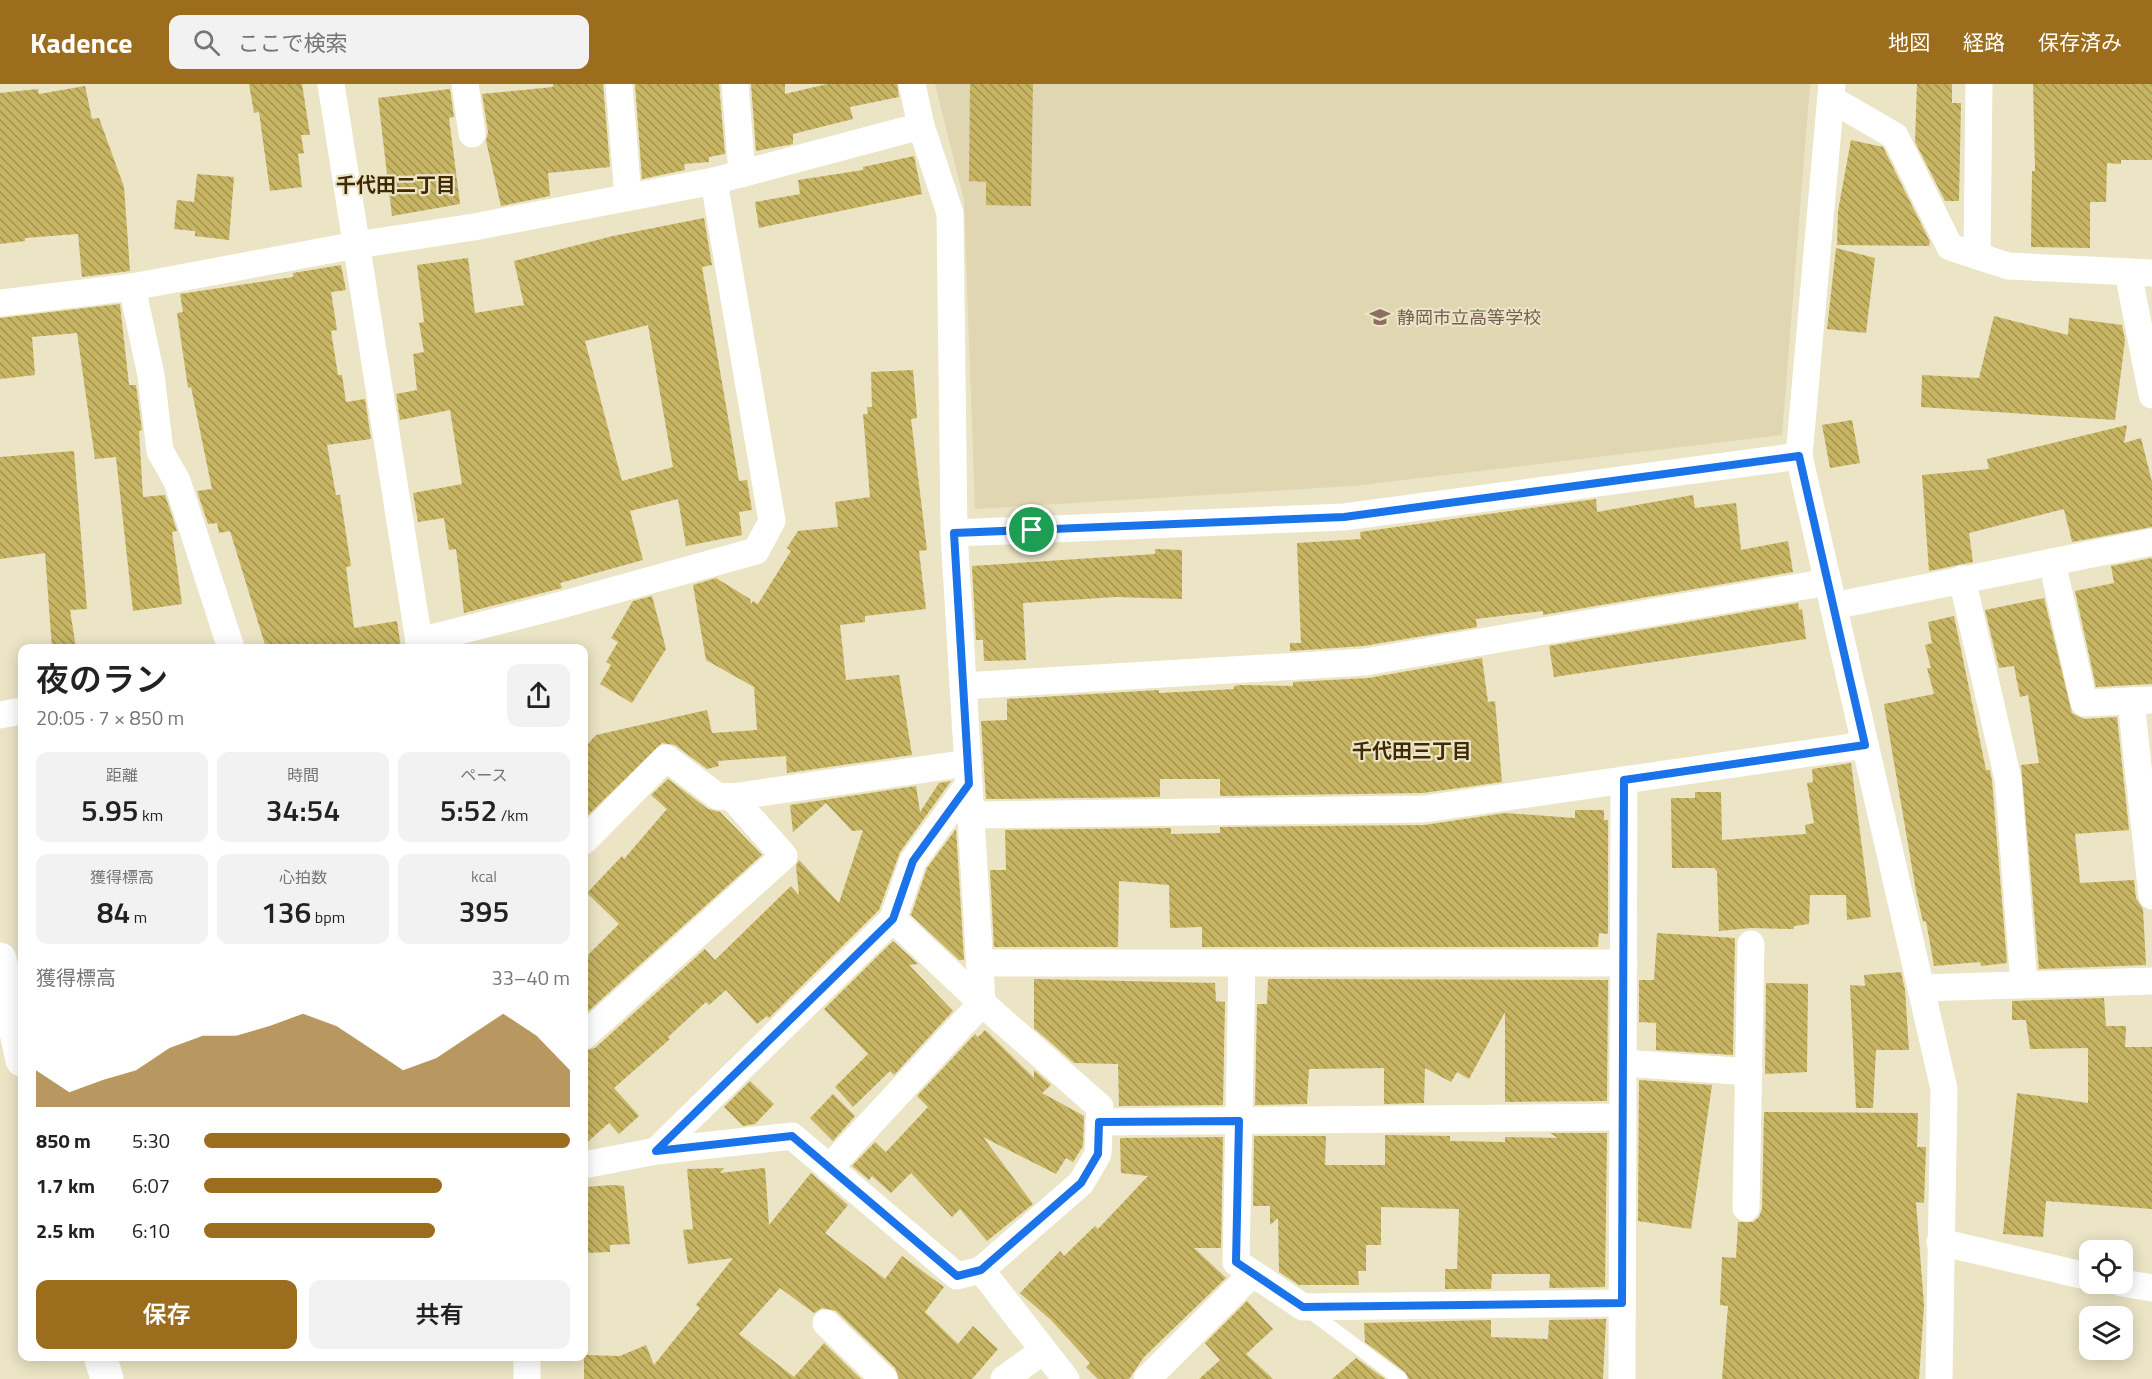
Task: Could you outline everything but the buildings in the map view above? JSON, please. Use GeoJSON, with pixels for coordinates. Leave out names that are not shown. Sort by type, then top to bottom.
{"type":"FeatureCollection","features":[{"type":"Feature","properties":{"kind":"street"},"geometry":{"type":"LineString","coordinates":[[330,84],[419,644]]}},
{"type":"Feature","properties":{"kind":"street"},"geometry":{"type":"LineString","coordinates":[[465,84],[472,134]]}},
{"type":"Feature","properties":{"kind":"street"},"geometry":{"type":"LineString","coordinates":[[619,84],[628,197]]}},
{"type":"Feature","properties":{"kind":"street"},"geometry":{"type":"LineString","coordinates":[[735,84],[742,174]]}},
{"type":"Feature","properties":{"kind":"street"},"geometry":{"type":"LineString","coordinates":[[829,1168],[982,1003],[954,533],[950,213],[921,126],[912,84]]}},
{"type":"Feature","properties":{"kind":"street"},"geometry":{"type":"LineString","coordinates":[[1977,256],[1979,84]]}},
{"type":"Feature","properties":{"kind":"street"},"geometry":{"type":"LineString","coordinates":[[1939,1379],[1944,1089],[1799,456],[1831,92],[1895,136],[1950,247],[2008,266],[2140,273],[2152,395]]}},
{"type":"Feature","properties":{"kind":"street"},"geometry":{"type":"LineString","coordinates":[[0,303],[132,287],[356,245],[474,227],[714,181],[921,126]]}},
{"type":"Feature","properties":{"kind":"street"},"geometry":{"type":"LineString","coordinates":[[423,644],[756,551],[772,521],[714,181]]}},
{"type":"Feature","properties":{"kind":"street"},"geometry":{"type":"LineString","coordinates":[[132,287],[151,375],[160,451],[177,481],[230,644]]}},
{"type":"Feature","properties":{"kind":"street"},"geometry":{"type":"LineString","coordinates":[[954,533],[1344,517],[1799,456]]}},
{"type":"Feature","properties":{"kind":"street"},"geometry":{"type":"LineString","coordinates":[[963,686],[1365,662],[1831,594],[1962,579],[2152,542]]}},
{"type":"Feature","properties":{"kind":"street"},"geometry":{"type":"LineString","coordinates":[[2052,562],[2084,703],[2142,700],[2152,896]]}},
{"type":"Feature","properties":{"kind":"street"},"geometry":{"type":"LineString","coordinates":[[1962,579],[2008,779],[2024,984]]}},
{"type":"Feature","properties":{"kind":"street"},"geometry":{"type":"LineString","coordinates":[[0,715],[18,712]]}},
{"type":"Feature","properties":{"kind":"street"},"geometry":{"type":"LineString","coordinates":[[971,815],[1424,809],[1865,745]]}},
{"type":"Feature","properties":{"kind":"street"},"geometry":{"type":"LineString","coordinates":[[588,837],[666,758],[717,796],[732,797],[968,773]]}},
{"type":"Feature","properties":{"kind":"street"},"geometry":{"type":"LineString","coordinates":[[656,1151],[893,919],[913,861],[968,773]]}},
{"type":"Feature","properties":{"kind":"street"},"geometry":{"type":"LineString","coordinates":[[1622,1379],[1624,780]]}},
{"type":"Feature","properties":{"kind":"street"},"geometry":{"type":"LineString","coordinates":[[588,1032],[784,856],[732,797]]}},
{"type":"Feature","properties":{"kind":"street"},"geometry":{"type":"LineString","coordinates":[[588,1164],[656,1151],[792,1136],[957,1276],[981,1270],[1081,1183],[1098,1154],[1100,1107],[982,1003],[893,919]]}},
{"type":"Feature","properties":{"kind":"street"},"geometry":{"type":"LineString","coordinates":[[1746,1208],[1751,945]]}},
{"type":"Feature","properties":{"kind":"street"},"geometry":{"type":"LineString","coordinates":[[0,959],[18,1042]]}},
{"type":"Feature","properties":{"kind":"street"},"geometry":{"type":"LineString","coordinates":[[980,963],[1623,963]]}},
{"type":"Feature","properties":{"kind":"street"},"geometry":{"type":"LineString","coordinates":[[1242,963],[1236,1262],[1303,1307],[1622,1303]]}},
{"type":"Feature","properties":{"kind":"street"},"geometry":{"type":"LineString","coordinates":[[1921,988],[2152,981]]}},
{"type":"Feature","properties":{"kind":"street"},"geometry":{"type":"LineString","coordinates":[[1623,1063],[1749,1072]]}},
{"type":"Feature","properties":{"kind":"street"},"geometry":{"type":"LineString","coordinates":[[1099,1122],[1623,1117]]}},
{"type":"Feature","properties":{"kind":"street"},"geometry":{"type":"LineString","coordinates":[[1940,1242],[2079,1274]]}},
{"type":"Feature","properties":{"kind":"street"},"geometry":{"type":"LineString","coordinates":[[981,1270],[1066,1379]]}},
{"type":"Feature","properties":{"kind":"street"},"geometry":{"type":"LineString","coordinates":[[1147,1379],[1252,1274]]}},
{"type":"Feature","properties":{"kind":"street"},"geometry":{"type":"LineString","coordinates":[[2133,1285],[2152,1288]]}},
{"type":"Feature","properties":{"kind":"street"},"geometry":{"type":"LineString","coordinates":[[826,1323],[884,1379]]}},
{"type":"Feature","properties":{"kind":"street"},"geometry":{"type":"LineString","coordinates":[[1004,1379],[1043,1351]]}},
{"type":"Feature","properties":{"kind":"street"},"geometry":{"type":"LineString","coordinates":[[102,1361],[107,1379]]}},
{"type":"Feature","properties":{"kind":"street"},"geometry":{"type":"LineString","coordinates":[[527,1361],[527,1379]]}},
{"type":"Feature","properties":{"kind":"lane"},"geometry":{"type":"LineString","coordinates":[[1303,1307],[1400,1379]]}},
{"type":"Feature","properties":{"kind":"shaded area","name":"静岡市立高等学校"},"geometry":{"type":"Polygon","coordinates":[[[935,84],[1810,84],[1782,435],[1353,486],[975,509],[964,200],[935,84]]]}},
{"type":"Feature","properties":{"kind":"place","name":"静岡市立高等学校"},"geometry":{"type":"Point","coordinates":[1380,317]}},
{"type":"Feature","properties":{"kind":"district","name":"千代田二丁目"},"geometry":{"type":"Point","coordinates":[396,184]}},
{"type":"Feature","properties":{"kind":"district","name":"千代田三丁目"},"geometry":{"type":"Point","coordinates":[1412,750]}},
{"type":"Feature","properties":{"kind":"route"},"geometry":{"type":"LineString","coordinates":[[1799,456],[1865,745],[1624,780],[1622,1303],[1303,1307],[1236,1262],[1239,1121],[1099,1122],[1098,1154],[1081,1183],[981,1270],[957,1276],[792,1136],[656,1151],[893,919],[913,861],[969,784],[954,533],[1032,530],[1344,517],[1799,456]]}}]}
